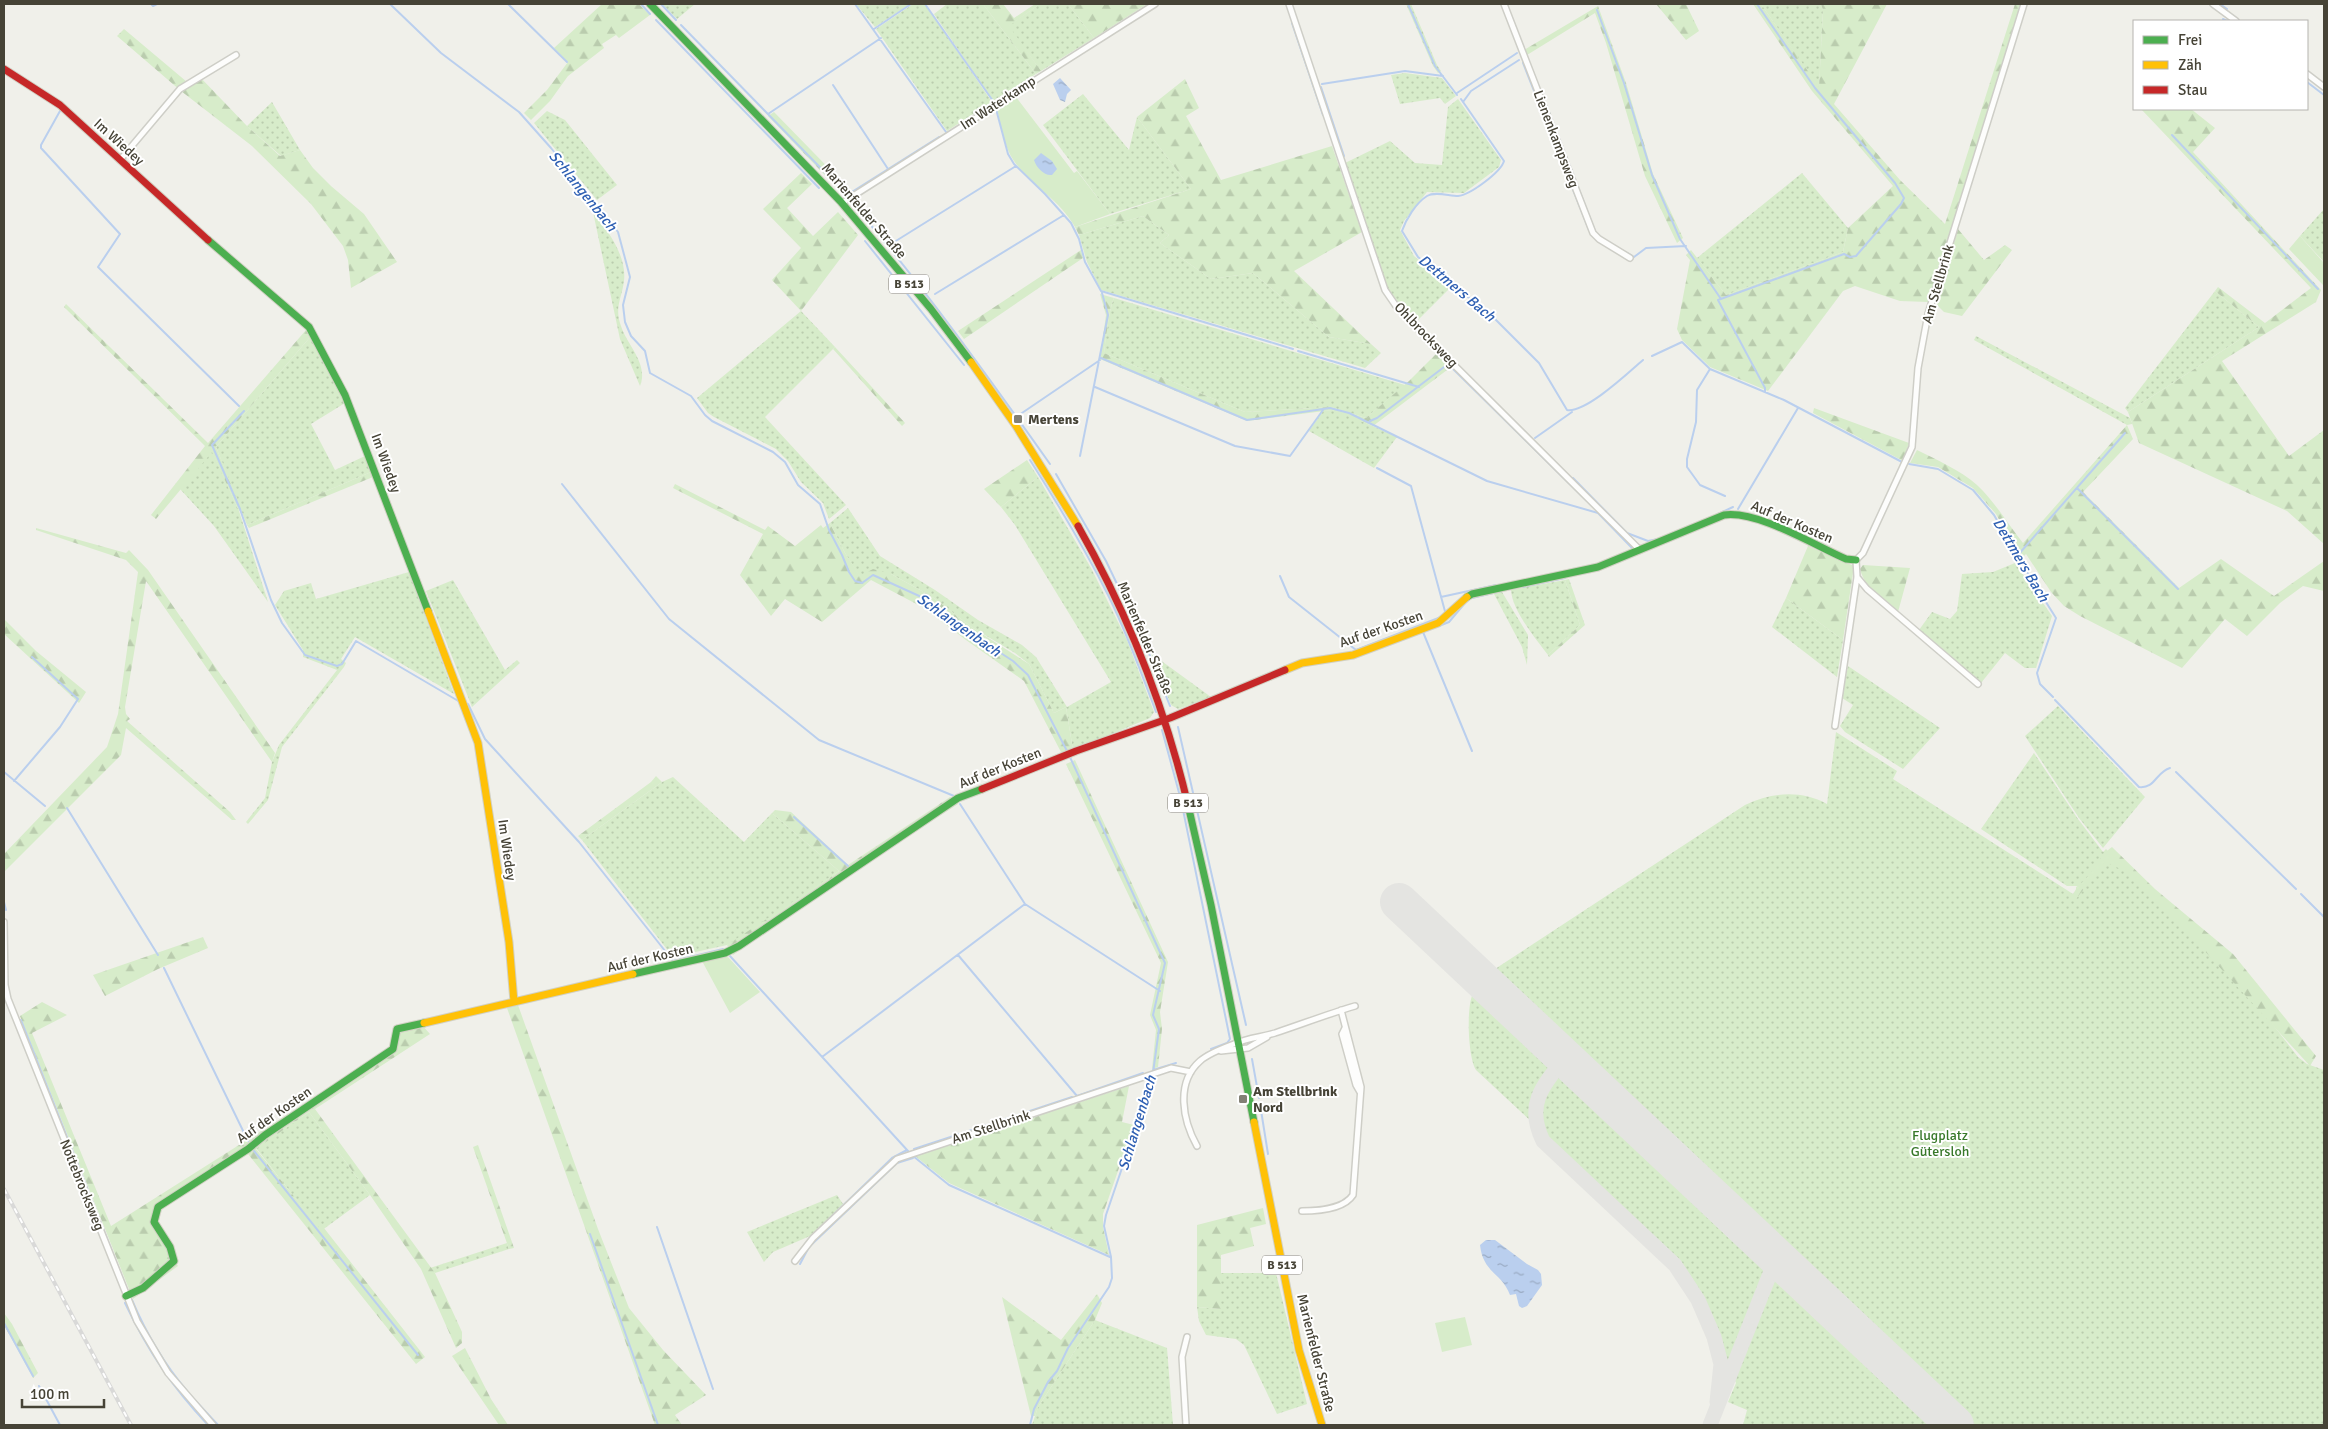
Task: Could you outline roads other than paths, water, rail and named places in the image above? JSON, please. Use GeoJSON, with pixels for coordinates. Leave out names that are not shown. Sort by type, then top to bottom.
{"type":"FeatureCollection","features":[{"type":"Feature","properties":{"kind":"street","name":"Marienfelder Straße"},"geometry":{"type":"LineString","coordinates":[[650,4],[842,203],[891,261],[973,366],[1045,472],[1099,564],[1134,637],[1166,719],[1191,816],[1241,1045],[1265,1181],[1294,1325],[1307,1379],[1322,1425]]}},
{"type":"Feature","properties":{"kind":"street","name":"Im Waterkamp"},"geometry":{"type":"LineString","coordinates":[[842,203],[1155,4]]}},
{"type":"Feature","properties":{"kind":"street","name":"Ohlbrocksweg"},"geometry":{"type":"LineString","coordinates":[[1289,4],[1385,290],[1396,306],[1415,326],[1640,550]]}},
{"type":"Feature","properties":{"kind":"street","name":"Lienenkampsweg"},"geometry":{"type":"LineString","coordinates":[[1504,4],[1593,233],[1599,239],[1630,258]]}},
{"type":"Feature","properties":{"kind":"street","name":"Am Stellbrink"},"geometry":{"type":"LineString","coordinates":[[1856,560],[1863,553],[1912,447],[1918,368],[1928,314],[2024,4]]}},
{"type":"Feature","properties":{"kind":"street"},"geometry":{"type":"LineString","coordinates":[[2213,4],[2235,20]]}},
{"type":"Feature","properties":{"kind":"street"},"geometry":{"type":"LineString","coordinates":[[120,160],[180,89],[236,56]]}},
{"type":"Feature","properties":{"kind":"street","name":"Im Wiedey"},"geometry":{"type":"LineString","coordinates":[[4,69],[41,91],[60,105],[228,259],[309,327],[345,395],[478,743],[508,942],[514,1002]]}},
{"type":"Feature","properties":{"kind":"street"},"geometry":{"type":"LineString","coordinates":[[2308,75],[2324,87]]}},
{"type":"Feature","properties":{"kind":"street","name":"Auf der Kosten"},"geometry":{"type":"LineString","coordinates":[[126,1296],[143,1288],[174,1261],[172,1252],[153,1221],[154,1214],[163,1203],[248,1149],[265,1135],[393,1049],[396,1042],[395,1032],[397,1029],[725,953],[739,946],[958,798],[1166,719],[1302,663],[1353,655],[1438,623],[1447,618],[1464,598],[1472,594],[1598,567],[1724,515],[1737,513],[1754,517],[1846,559],[1856,560]]}},
{"type":"Feature","properties":{"kind":"street"},"geometry":{"type":"LineString","coordinates":[[1834,726],[1857,577],[1856,560]]}},
{"type":"Feature","properties":{"kind":"street"},"geometry":{"type":"LineString","coordinates":[[1857,577],[1867,590],[1978,684]]}},
{"type":"Feature","properties":{"kind":"street","name":"Nottebrocksweg"},"geometry":{"type":"LineString","coordinates":[[4,922],[5,985],[8,999],[126,1296],[150,1344],[168,1373],[213,1425]]}},
{"type":"Feature","properties":{"kind":"street"},"geometry":{"type":"LineString","coordinates":[[1197,1146],[1189,1132],[1183,1102],[1185,1087],[1191,1072],[1201,1060],[1218,1052],[1355,1006]]}},
{"type":"Feature","properties":{"kind":"street"},"geometry":{"type":"LineString","coordinates":[[1302,1210],[1318,1211],[1350,1200],[1353,1195],[1361,1092],[1341,1010]]}},
{"type":"Feature","properties":{"kind":"street","name":"Am Stellbrink"},"geometry":{"type":"LineString","coordinates":[[795,1261],[813,1238],[897,1159],[1171,1068],[1191,1072]]}},
{"type":"Feature","properties":{"kind":"street"},"geometry":{"type":"LineString","coordinates":[[1186,1425],[1182,1357],[1187,1337]]}},
{"type":"Feature","properties":{"kind":"water"},"geometry":{"type":"Polygon","coordinates":[[[1060,78],[1071,90],[1067,94],[1065,102],[1060,100],[1053,84],[1060,78]]]}},
{"type":"Feature","properties":{"kind":"water"},"geometry":{"type":"Polygon","coordinates":[[[1041,153],[1052,161],[1057,169],[1052,175],[1043,173],[1035,163],[1034,160],[1041,153]]]}},
{"type":"Feature","properties":{"kind":"water"},"geometry":{"type":"Polygon","coordinates":[[[1486,1240],[1495,1240],[1541,1274],[1542,1285],[1527,1306],[1522,1308],[1519,1306],[1516,1294],[1510,1295],[1507,1288],[1485,1262],[1480,1245],[1486,1240]]]}},
{"type":"Feature","properties":{"kind":"waterway"},"geometry":{"type":"LineString","coordinates":[[151,4],[153,6],[157,4]]}},
{"type":"Feature","properties":{"kind":"waterway","name":"Schlangenbach"},"geometry":{"type":"LineString","coordinates":[[390,4],[441,53],[519,112],[551,148],[618,232],[630,277],[623,305],[625,322],[631,336],[645,351],[650,373],[691,396],[705,415],[712,421],[773,452],[785,462],[798,485],[820,504],[829,530],[855,581],[862,583],[873,575],[928,600],[970,633],[1013,661],[1028,675],[1067,751]]}},
{"type":"Feature","properties":{"kind":"waterway"},"geometry":{"type":"LineString","coordinates":[[508,4],[567,62]]}},
{"type":"Feature","properties":{"kind":"waterway"},"geometry":{"type":"LineString","coordinates":[[641,4],[650,14]]}},
{"type":"Feature","properties":{"kind":"waterway"},"geometry":{"type":"LineString","coordinates":[[661,4],[676,20]]}},
{"type":"Feature","properties":{"kind":"waterway"},"geometry":{"type":"LineString","coordinates":[[855,4],[946,132]]}},
{"type":"Feature","properties":{"kind":"waterway"},"geometry":{"type":"LineString","coordinates":[[874,29],[911,4]]}},
{"type":"Feature","properties":{"kind":"waterway"},"geometry":{"type":"LineString","coordinates":[[925,4],[993,101]]}},
{"type":"Feature","properties":{"kind":"waterway","name":"Dettmers Bach"},"geometry":{"type":"LineString","coordinates":[[1408,4],[1435,66],[1457,95]]}},
{"type":"Feature","properties":{"kind":"waterway"},"geometry":{"type":"LineString","coordinates":[[1757,4],[1815,88],[1895,183],[1904,198],[1901,204],[1856,256],[1850,257],[1844,254],[1718,300],[1765,388],[1765,392]]}},
{"type":"Feature","properties":{"kind":"waterway"},"geometry":{"type":"LineString","coordinates":[[2220,4],[2227,9]]}},
{"type":"Feature","properties":{"kind":"waterway"},"geometry":{"type":"LineString","coordinates":[[1597,10],[1624,83],[1652,175],[1680,239],[1721,299]]}},
{"type":"Feature","properties":{"kind":"waterway"},"geometry":{"type":"LineString","coordinates":[[656,20],[819,188]]}},
{"type":"Feature","properties":{"kind":"waterway"},"geometry":{"type":"LineString","coordinates":[[1292,23],[1323,115]]}},
{"type":"Feature","properties":{"kind":"waterway"},"geometry":{"type":"LineString","coordinates":[[681,25],[847,195],[939,137]]}},
{"type":"Feature","properties":{"kind":"waterway"},"geometry":{"type":"LineString","coordinates":[[768,114],[881,38]]}},
{"type":"Feature","properties":{"kind":"waterway"},"geometry":{"type":"LineString","coordinates":[[1457,93],[1517,53]]}},
{"type":"Feature","properties":{"kind":"waterway"},"geometry":{"type":"LineString","coordinates":[[1463,102],[1471,91],[1519,60]]}},
{"type":"Feature","properties":{"kind":"waterway"},"geometry":{"type":"LineString","coordinates":[[1523,63],[1589,230]]}},
{"type":"Feature","properties":{"kind":"waterway"},"geometry":{"type":"LineString","coordinates":[[1322,84],[1405,71],[1443,76]]}},
{"type":"Feature","properties":{"kind":"waterway"},"geometry":{"type":"LineString","coordinates":[[4,73],[17,80]]}},
{"type":"Feature","properties":{"kind":"waterway"},"geometry":{"type":"LineString","coordinates":[[2308,83],[2324,95]]}},
{"type":"Feature","properties":{"kind":"waterway"},"geometry":{"type":"LineString","coordinates":[[833,85],[888,169]]}},
{"type":"Feature","properties":{"kind":"waterway"},"geometry":{"type":"LineString","coordinates":[[1321,87],[1344,156]]}},
{"type":"Feature","properties":{"kind":"waterway","name":"Dettmers Bach"},"geometry":{"type":"LineString","coordinates":[[1461,99],[1504,161],[1502,166],[1491,177],[1470,192],[1458,196],[1430,195],[1415,207],[1402,231],[1418,257],[1493,317],[1539,363],[1567,410],[1575,409],[1596,399],[1643,360]]}},
{"type":"Feature","properties":{"kind":"waterway"},"geometry":{"type":"LineString","coordinates":[[1545,102],[1595,231],[1599,236]]}},
{"type":"Feature","properties":{"kind":"waterway"},"geometry":{"type":"LineString","coordinates":[[996,109],[1008,154],[1014,164],[1071,223],[1079,239],[1085,262],[1101,291],[1293,349]]}},
{"type":"Feature","properties":{"kind":"waterway"},"geometry":{"type":"LineString","coordinates":[[60,111],[41,148],[120,234],[98,267],[239,406]]}},
{"type":"Feature","properties":{"kind":"waterway"},"geometry":{"type":"LineString","coordinates":[[2172,135],[2318,289]]}},
{"type":"Feature","properties":{"kind":"waterway"},"geometry":{"type":"LineString","coordinates":[[891,244],[1016,166]]}},
{"type":"Feature","properties":{"kind":"waterway"},"geometry":{"type":"LineString","coordinates":[[853,204],[930,299],[1050,464]]}},
{"type":"Feature","properties":{"kind":"waterway"},"geometry":{"type":"LineString","coordinates":[[935,294],[1064,215]]}},
{"type":"Feature","properties":{"kind":"waterway"},"geometry":{"type":"LineString","coordinates":[[865,241],[964,365]]}},
{"type":"Feature","properties":{"kind":"waterway"},"geometry":{"type":"LineString","coordinates":[[1615,246],[1634,257],[1646,248],[1686,246]]}},
{"type":"Feature","properties":{"kind":"waterway"},"geometry":{"type":"LineString","coordinates":[[1080,456],[1108,315],[1102,293]]}},
{"type":"Feature","properties":{"kind":"waterway","name":"Dettmers Bach"},"geometry":{"type":"LineString","coordinates":[[1652,356],[1682,342],[1710,369],[1784,400],[1902,462]]}},
{"type":"Feature","properties":{"kind":"waterway"},"geometry":{"type":"LineString","coordinates":[[1298,351],[1419,387]]}},
{"type":"Feature","properties":{"kind":"waterway"},"geometry":{"type":"LineString","coordinates":[[1101,358],[1247,420],[1330,408],[1349,413],[1487,481],[1598,513],[1633,549]]}},
{"type":"Feature","properties":{"kind":"waterway"},"geometry":{"type":"LineString","coordinates":[[1019,415],[1100,360]]}},
{"type":"Feature","properties":{"kind":"waterway"},"geometry":{"type":"LineString","coordinates":[[1370,421],[1377,418],[1448,364],[1587,501]]}},
{"type":"Feature","properties":{"kind":"waterway"},"geometry":{"type":"LineString","coordinates":[[1710,369],[1697,390],[1696,422],[1687,459],[1687,467],[1700,485],[1725,496]]}},
{"type":"Feature","properties":{"kind":"waterway"},"geometry":{"type":"LineString","coordinates":[[1095,387],[1235,446],[1290,456],[1323,410]]}},
{"type":"Feature","properties":{"kind":"waterway"},"geometry":{"type":"LineString","coordinates":[[1738,509],[1798,408]]}},
{"type":"Feature","properties":{"kind":"waterway"},"geometry":{"type":"LineString","coordinates":[[244,411],[212,445],[240,509],[271,600],[282,623],[305,655],[337,666],[342,664],[356,641],[460,702]]}},
{"type":"Feature","properties":{"kind":"waterway"},"geometry":{"type":"LineString","coordinates":[[1535,438],[1572,412]]}},
{"type":"Feature","properties":{"kind":"waterway"},"geometry":{"type":"LineString","coordinates":[[2018,555],[2125,433]]}},
{"type":"Feature","properties":{"kind":"waterway"},"geometry":{"type":"LineString","coordinates":[[1030,460],[1071,527],[1108,595],[1128,638],[1156,712]]}},
{"type":"Feature","properties":{"kind":"waterway","name":"Dettmers Bach"},"geometry":{"type":"LineString","coordinates":[[1909,464],[1938,469],[1973,490],[1994,515],[2056,618],[2037,673],[2040,684],[2053,697]]}},
{"type":"Feature","properties":{"kind":"waterway"},"geometry":{"type":"LineString","coordinates":[[1377,468],[1411,486],[1446,615]]}},
{"type":"Feature","properties":{"kind":"waterway"},"geometry":{"type":"LineString","coordinates":[[1056,474],[1106,561],[1142,636],[1170,706]]}},
{"type":"Feature","properties":{"kind":"waterway"},"geometry":{"type":"LineString","coordinates":[[1573,478],[1627,533],[1648,541],[1658,539]]}},
{"type":"Feature","properties":{"kind":"waterway"},"geometry":{"type":"LineString","coordinates":[[562,484],[669,619],[819,740],[954,796]]}},
{"type":"Feature","properties":{"kind":"waterway"},"geometry":{"type":"LineString","coordinates":[[2077,488],[2178,589]]}},
{"type":"Feature","properties":{"kind":"waterway"},"geometry":{"type":"LineString","coordinates":[[1718,514],[1733,507]]}},
{"type":"Feature","properties":{"kind":"waterway"},"geometry":{"type":"LineString","coordinates":[[1280,576],[1289,597],[1356,650],[1441,617]]}},
{"type":"Feature","properties":{"kind":"waterway"},"geometry":{"type":"LineString","coordinates":[[1523,587],[1565,578]]}},
{"type":"Feature","properties":{"kind":"waterway"},"geometry":{"type":"LineString","coordinates":[[1441,597],[1496,585]]}},
{"type":"Feature","properties":{"kind":"waterway"},"geometry":{"type":"LineString","coordinates":[[1472,598],[1502,591]]}},
{"type":"Feature","properties":{"kind":"waterway"},"geometry":{"type":"LineString","coordinates":[[1439,626],[1449,622],[1465,603]]}},
{"type":"Feature","properties":{"kind":"waterway"},"geometry":{"type":"LineString","coordinates":[[1423,632],[1472,751]]}},
{"type":"Feature","properties":{"kind":"waterway"},"geometry":{"type":"LineString","coordinates":[[14,781],[60,727],[78,699],[32,657]]}},
{"type":"Feature","properties":{"kind":"waterway","name":"Dettmers Bach"},"geometry":{"type":"LineString","coordinates":[[2055,700],[2139,787],[2149,785],[2165,770],[2170,768]]}},
{"type":"Feature","properties":{"kind":"waterway"},"geometry":{"type":"LineString","coordinates":[[468,704],[485,739],[579,842],[673,961],[723,949]]}},
{"type":"Feature","properties":{"kind":"waterway"},"geometry":{"type":"LineString","coordinates":[[1178,727],[1246,1025]]}},
{"type":"Feature","properties":{"kind":"waterway"},"geometry":{"type":"LineString","coordinates":[[1162,730],[1181,800],[1230,1039],[1227,1043],[1211,1049]]}},
{"type":"Feature","properties":{"kind":"waterway","name":"Schlangenbach"},"geometry":{"type":"LineString","coordinates":[[1030,1425],[1034,1409],[1048,1382],[1057,1371],[1068,1348],[1109,1287],[1112,1278],[1111,1257],[1104,1226],[1106,1215],[1152,1080],[1159,1029],[1153,1015],[1165,963],[1069,755]]}},
{"type":"Feature","properties":{"kind":"waterway"},"geometry":{"type":"LineString","coordinates":[[4,772],[45,806]]}},
{"type":"Feature","properties":{"kind":"waterway","name":"Dettmers Bach"},"geometry":{"type":"LineString","coordinates":[[2176,772],[2296,889]]}},
{"type":"Feature","properties":{"kind":"waterway"},"geometry":{"type":"LineString","coordinates":[[960,804],[1025,904],[1160,991]]}},
{"type":"Feature","properties":{"kind":"waterway"},"geometry":{"type":"LineString","coordinates":[[67,808],[158,955]]}},
{"type":"Feature","properties":{"kind":"waterway"},"geometry":{"type":"LineString","coordinates":[[794,817],[848,866]]}},
{"type":"Feature","properties":{"kind":"waterway","name":"Dettmers Bach"},"geometry":{"type":"LineString","coordinates":[[2301,894],[2324,917]]}},
{"type":"Feature","properties":{"kind":"waterway"},"geometry":{"type":"LineString","coordinates":[[4,902],[6,910]]}},
{"type":"Feature","properties":{"kind":"waterway"},"geometry":{"type":"LineString","coordinates":[[822,1057],[1025,904]]}},
{"type":"Feature","properties":{"kind":"waterway"},"geometry":{"type":"LineString","coordinates":[[958,955],[1077,1096],[1143,1073]]}},
{"type":"Feature","properties":{"kind":"waterway"},"geometry":{"type":"LineString","coordinates":[[730,956],[908,1151]]}},
{"type":"Feature","properties":{"kind":"waterway"},"geometry":{"type":"LineString","coordinates":[[164,968],[248,1141]]}},
{"type":"Feature","properties":{"kind":"waterway"},"geometry":{"type":"LineString","coordinates":[[21,1020],[128,1292]]}},
{"type":"Feature","properties":{"kind":"waterway"},"geometry":{"type":"LineString","coordinates":[[1252,1059],[1259,1098]]}},
{"type":"Feature","properties":{"kind":"waterway"},"geometry":{"type":"LineString","coordinates":[[1153,1070],[1176,1063]]}},
{"type":"Feature","properties":{"kind":"waterway"},"geometry":{"type":"LineString","coordinates":[[914,1149],[1072,1097]]}},
{"type":"Feature","properties":{"kind":"waterway"},"geometry":{"type":"LineString","coordinates":[[1260,1104],[1268,1154]]}},
{"type":"Feature","properties":{"kind":"waterway"},"geometry":{"type":"LineString","coordinates":[[819,1229],[892,1158],[907,1150]]}},
{"type":"Feature","properties":{"kind":"waterway"},"geometry":{"type":"LineString","coordinates":[[254,1151],[418,1355]]}},
{"type":"Feature","properties":{"kind":"waterway"},"geometry":{"type":"LineString","coordinates":[[913,1156],[949,1185],[1110,1257]]}},
{"type":"Feature","properties":{"kind":"waterway"},"geometry":{"type":"LineString","coordinates":[[800,1264],[809,1247],[897,1163],[913,1158]]}},
{"type":"Feature","properties":{"kind":"waterway"},"geometry":{"type":"LineString","coordinates":[[657,1227],[713,1389]]}},
{"type":"Feature","properties":{"kind":"waterway"},"geometry":{"type":"LineString","coordinates":[[590,1234],[658,1425]]}},
{"type":"Feature","properties":{"kind":"waterway"},"geometry":{"type":"LineString","coordinates":[[132,1300],[156,1348],[187,1391]]}},
{"type":"Feature","properties":{"kind":"waterway"},"geometry":{"type":"LineString","coordinates":[[125,1303],[162,1368],[183,1397],[208,1425]]}},
{"type":"Feature","properties":{"kind":"waterway"},"geometry":{"type":"LineString","coordinates":[[4,1323],[33,1376]]}},
{"type":"Feature","properties":{"kind":"waterway"},"geometry":{"type":"LineString","coordinates":[[39,1386],[60,1425]]}},
{"type":"Feature","properties":{"kind":"waterway"},"geometry":{"type":"LineString","coordinates":[[192,1397],[218,1425]]}},
{"type":"Feature","properties":{"kind":"railway"},"geometry":{"type":"LineString","coordinates":[[4,1189],[131,1425]]}},
{"type":"Feature","properties":{"kind":"place","name":"Mertens"},"geometry":{"type":"Point","coordinates":[1018,419]}},
{"type":"Feature","properties":{"kind":"place","name":"Am Stellbrink Nord"},"geometry":{"type":"Point","coordinates":[1243,1099]}},
{"type":"Feature","properties":{"kind":"park label","name":"Flugplatz Gütersloh"},"geometry":{"type":"Point","coordinates":[1940,1144]}}]}
